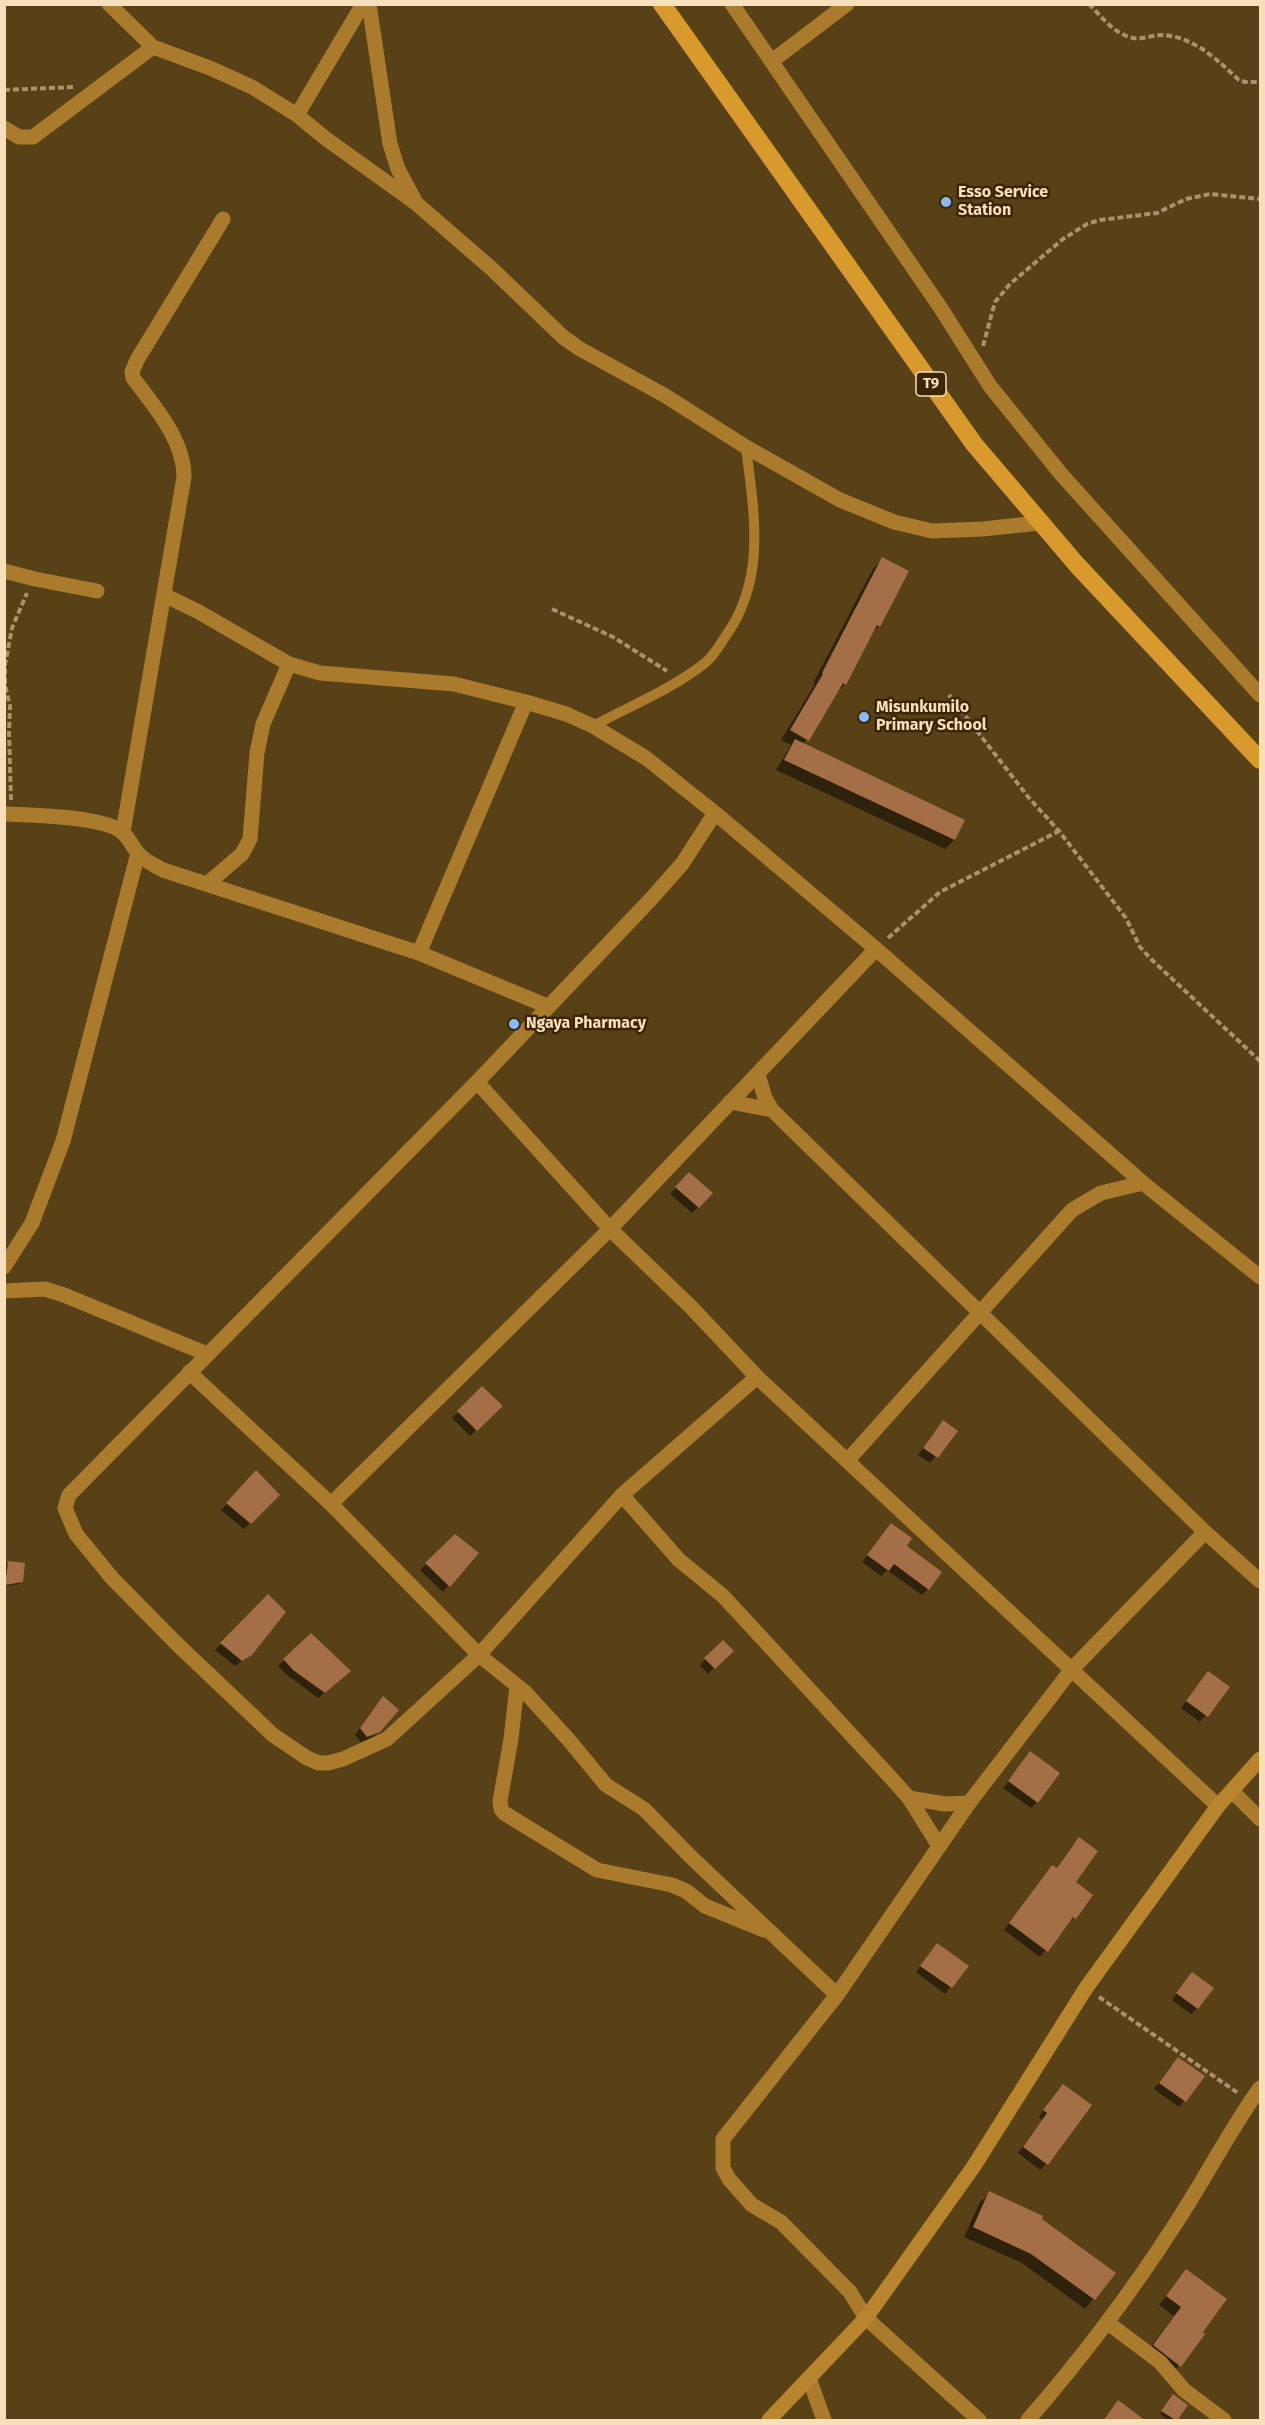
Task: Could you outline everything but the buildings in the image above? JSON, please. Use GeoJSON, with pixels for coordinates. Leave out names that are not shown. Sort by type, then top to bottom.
{"type":"FeatureCollection","features":[{"type":"Feature","properties":{"kind":"highway","name":"T9"},"geometry":{"type":"LineString","coordinates":[[662,4],[974,444],[1039,523],[1260,760]]}},
{"type":"Feature","properties":{"kind":"street"},"geometry":{"type":"LineString","coordinates":[[109,4],[153,47],[252,87],[297,115],[417,204],[492,269],[563,337],[580,349],[664,395],[746,447],[840,500],[894,522],[932,531],[983,529],[1039,523]]}},
{"type":"Feature","properties":{"kind":"street"},"geometry":{"type":"LineString","coordinates":[[297,115],[363,4]]}},
{"type":"Feature","properties":{"kind":"street"},"geometry":{"type":"LineString","coordinates":[[369,4],[390,144],[398,169],[417,204]]}},
{"type":"Feature","properties":{"kind":"street"},"geometry":{"type":"LineString","coordinates":[[732,4],[940,307],[978,367],[1061,474],[1260,695]]}},
{"type":"Feature","properties":{"kind":"street"},"geometry":{"type":"LineString","coordinates":[[772,61],[847,4]]}},
{"type":"Feature","properties":{"kind":"street"},"geometry":{"type":"LineString","coordinates":[[4,128],[19,138],[33,138],[153,47]]}},
{"type":"Feature","properties":{"kind":"street"},"geometry":{"type":"LineString","coordinates":[[123,832],[184,477],[184,461],[164,420],[132,372],[137,360],[223,219]]}},
{"type":"Feature","properties":{"kind":"street"},"geometry":{"type":"LineString","coordinates":[[4,571],[97,591]]}},
{"type":"Feature","properties":{"kind":"street"},"geometry":{"type":"LineString","coordinates":[[164,595],[197,611],[289,664],[320,673],[454,684],[526,702],[566,714],[593,726],[646,758],[876,949],[1143,1183],[1260,1277]]}},
{"type":"Feature","properties":{"kind":"street"},"geometry":{"type":"LineString","coordinates":[[207,885],[242,854],[250,839],[257,753],[263,724],[289,664]]}},
{"type":"Feature","properties":{"kind":"street"},"geometry":{"type":"LineString","coordinates":[[419,952],[526,702]]}},
{"type":"Feature","properties":{"kind":"street"},"geometry":{"type":"LineString","coordinates":[[715,813],[682,864],[477,1082],[69,1496],[65,1508],[76,1534],[112,1578],[178,1645],[273,1735],[319,1763],[343,1759],[387,1738],[479,1655],[622,1495],[757,1377]]}},
{"type":"Feature","properties":{"kind":"street"},"geometry":{"type":"LineString","coordinates":[[8,814],[112,825],[123,832],[138,853],[148,862],[164,870],[419,952],[547,1006]]}},
{"type":"Feature","properties":{"kind":"street"},"geometry":{"type":"LineString","coordinates":[[4,1267],[32,1223],[63,1141],[138,853]]}},
{"type":"Feature","properties":{"kind":"street"},"geometry":{"type":"LineString","coordinates":[[331,1504],[610,1229],[876,949]]}},
{"type":"Feature","properties":{"kind":"street"},"geometry":{"type":"LineString","coordinates":[[758,1075],[765,1098],[772,1110],[1204,1532],[1260,1581]]}},
{"type":"Feature","properties":{"kind":"street"},"geometry":{"type":"LineString","coordinates":[[477,1082],[610,1229],[691,1307],[757,1377],[1218,1806]]}},
{"type":"Feature","properties":{"kind":"street"},"geometry":{"type":"LineString","coordinates":[[730,1102],[772,1110]]}},
{"type":"Feature","properties":{"kind":"street"},"geometry":{"type":"LineString","coordinates":[[847,1461],[1072,1210],[1101,1193],[1143,1183]]}},
{"type":"Feature","properties":{"kind":"street"},"geometry":{"type":"LineString","coordinates":[[4,1291],[45,1290],[64,1295],[207,1354]]}},
{"type":"Feature","properties":{"kind":"street"},"geometry":{"type":"LineString","coordinates":[[189,1372],[331,1504],[479,1655],[517,1686],[568,1738],[606,1785],[644,1809],[692,1858],[837,1995]]}},
{"type":"Feature","properties":{"kind":"street"},"geometry":{"type":"LineString","coordinates":[[622,1495],[679,1560],[723,1596],[909,1798],[939,1846]]}},
{"type":"Feature","properties":{"kind":"street"},"geometry":{"type":"LineString","coordinates":[[979,2421],[866,2318],[850,2292],[781,2222],[752,2205],[729,2179],[723,2168],[722,2146],[725,2134],[837,1995],[969,1803],[1072,1669],[1204,1532]]}},
{"type":"Feature","properties":{"kind":"street"},"geometry":{"type":"LineString","coordinates":[[517,1686],[511,1739],[500,1801],[504,1813],[597,1870],[672,1885],[686,1891],[705,1906],[772,1934]]}},
{"type":"Feature","properties":{"kind":"street"},"geometry":{"type":"LineString","coordinates":[[769,2421],[866,2318],[974,2166],[1086,1988],[1218,1806],[1260,1759]]}},
{"type":"Feature","properties":{"kind":"street"},"geometry":{"type":"LineString","coordinates":[[1232,1791],[1260,1819]]}},
{"type":"Feature","properties":{"kind":"street"},"geometry":{"type":"LineString","coordinates":[[909,1798],[945,1804],[969,1803]]}},
{"type":"Feature","properties":{"kind":"street"},"geometry":{"type":"LineString","coordinates":[[1028,2421],[1108,2323],[1176,2223],[1260,2088]]}},
{"type":"Feature","properties":{"kind":"street"},"geometry":{"type":"LineString","coordinates":[[1108,2323],[1160,2362],[1184,2390],[1224,2421]]}},
{"type":"Feature","properties":{"kind":"street"},"geometry":{"type":"LineString","coordinates":[[809,2378],[821,2419]]}},
{"type":"Feature","properties":{"kind":"lane"},"geometry":{"type":"LineString","coordinates":[[593,726],[680,680],[707,661],[733,626],[747,592],[755,553],[755,522],[746,447]]}},
{"type":"Feature","properties":{"kind":"path"},"geometry":{"type":"LineString","coordinates":[[1089,4],[1114,30],[1133,38],[1164,35],[1186,41],[1206,50],[1239,80],[1260,82]]}},
{"type":"Feature","properties":{"kind":"path"},"geometry":{"type":"LineString","coordinates":[[4,90],[103,84]]}},
{"type":"Feature","properties":{"kind":"path"},"geometry":{"type":"LineString","coordinates":[[978,367],[995,302],[1010,284],[1064,239],[1087,224],[1100,220],[1157,213],[1186,199],[1210,194],[1260,197]]}},
{"type":"Feature","properties":{"kind":"path"},"geometry":{"type":"LineString","coordinates":[[8,814],[10,706],[5,685],[6,665],[12,628],[24,598],[35,579]]}},
{"type":"Feature","properties":{"kind":"path"},"geometry":{"type":"LineString","coordinates":[[552,609],[613,637],[680,680]]}},
{"type":"Feature","properties":{"kind":"path"},"geometry":{"type":"LineString","coordinates":[[949,695],[1126,918],[1140,947],[1150,959],[1260,1061]]}},
{"type":"Feature","properties":{"kind":"path"},"geometry":{"type":"LineString","coordinates":[[876,949],[940,892],[1059,831]]}},
{"type":"Feature","properties":{"kind":"path"},"geometry":{"type":"LineString","coordinates":[[1086,1988],[1250,2101]]}},
{"type":"Feature","properties":{"kind":"place","name":"Esso Service Station"},"geometry":{"type":"Point","coordinates":[946,202]}},
{"type":"Feature","properties":{"kind":"place","name":"Misunkumilo Primary School"},"geometry":{"type":"Point","coordinates":[864,717]}},
{"type":"Feature","properties":{"kind":"place","name":"Ngaya Pharmacy"},"geometry":{"type":"Point","coordinates":[514,1024]}}]}
